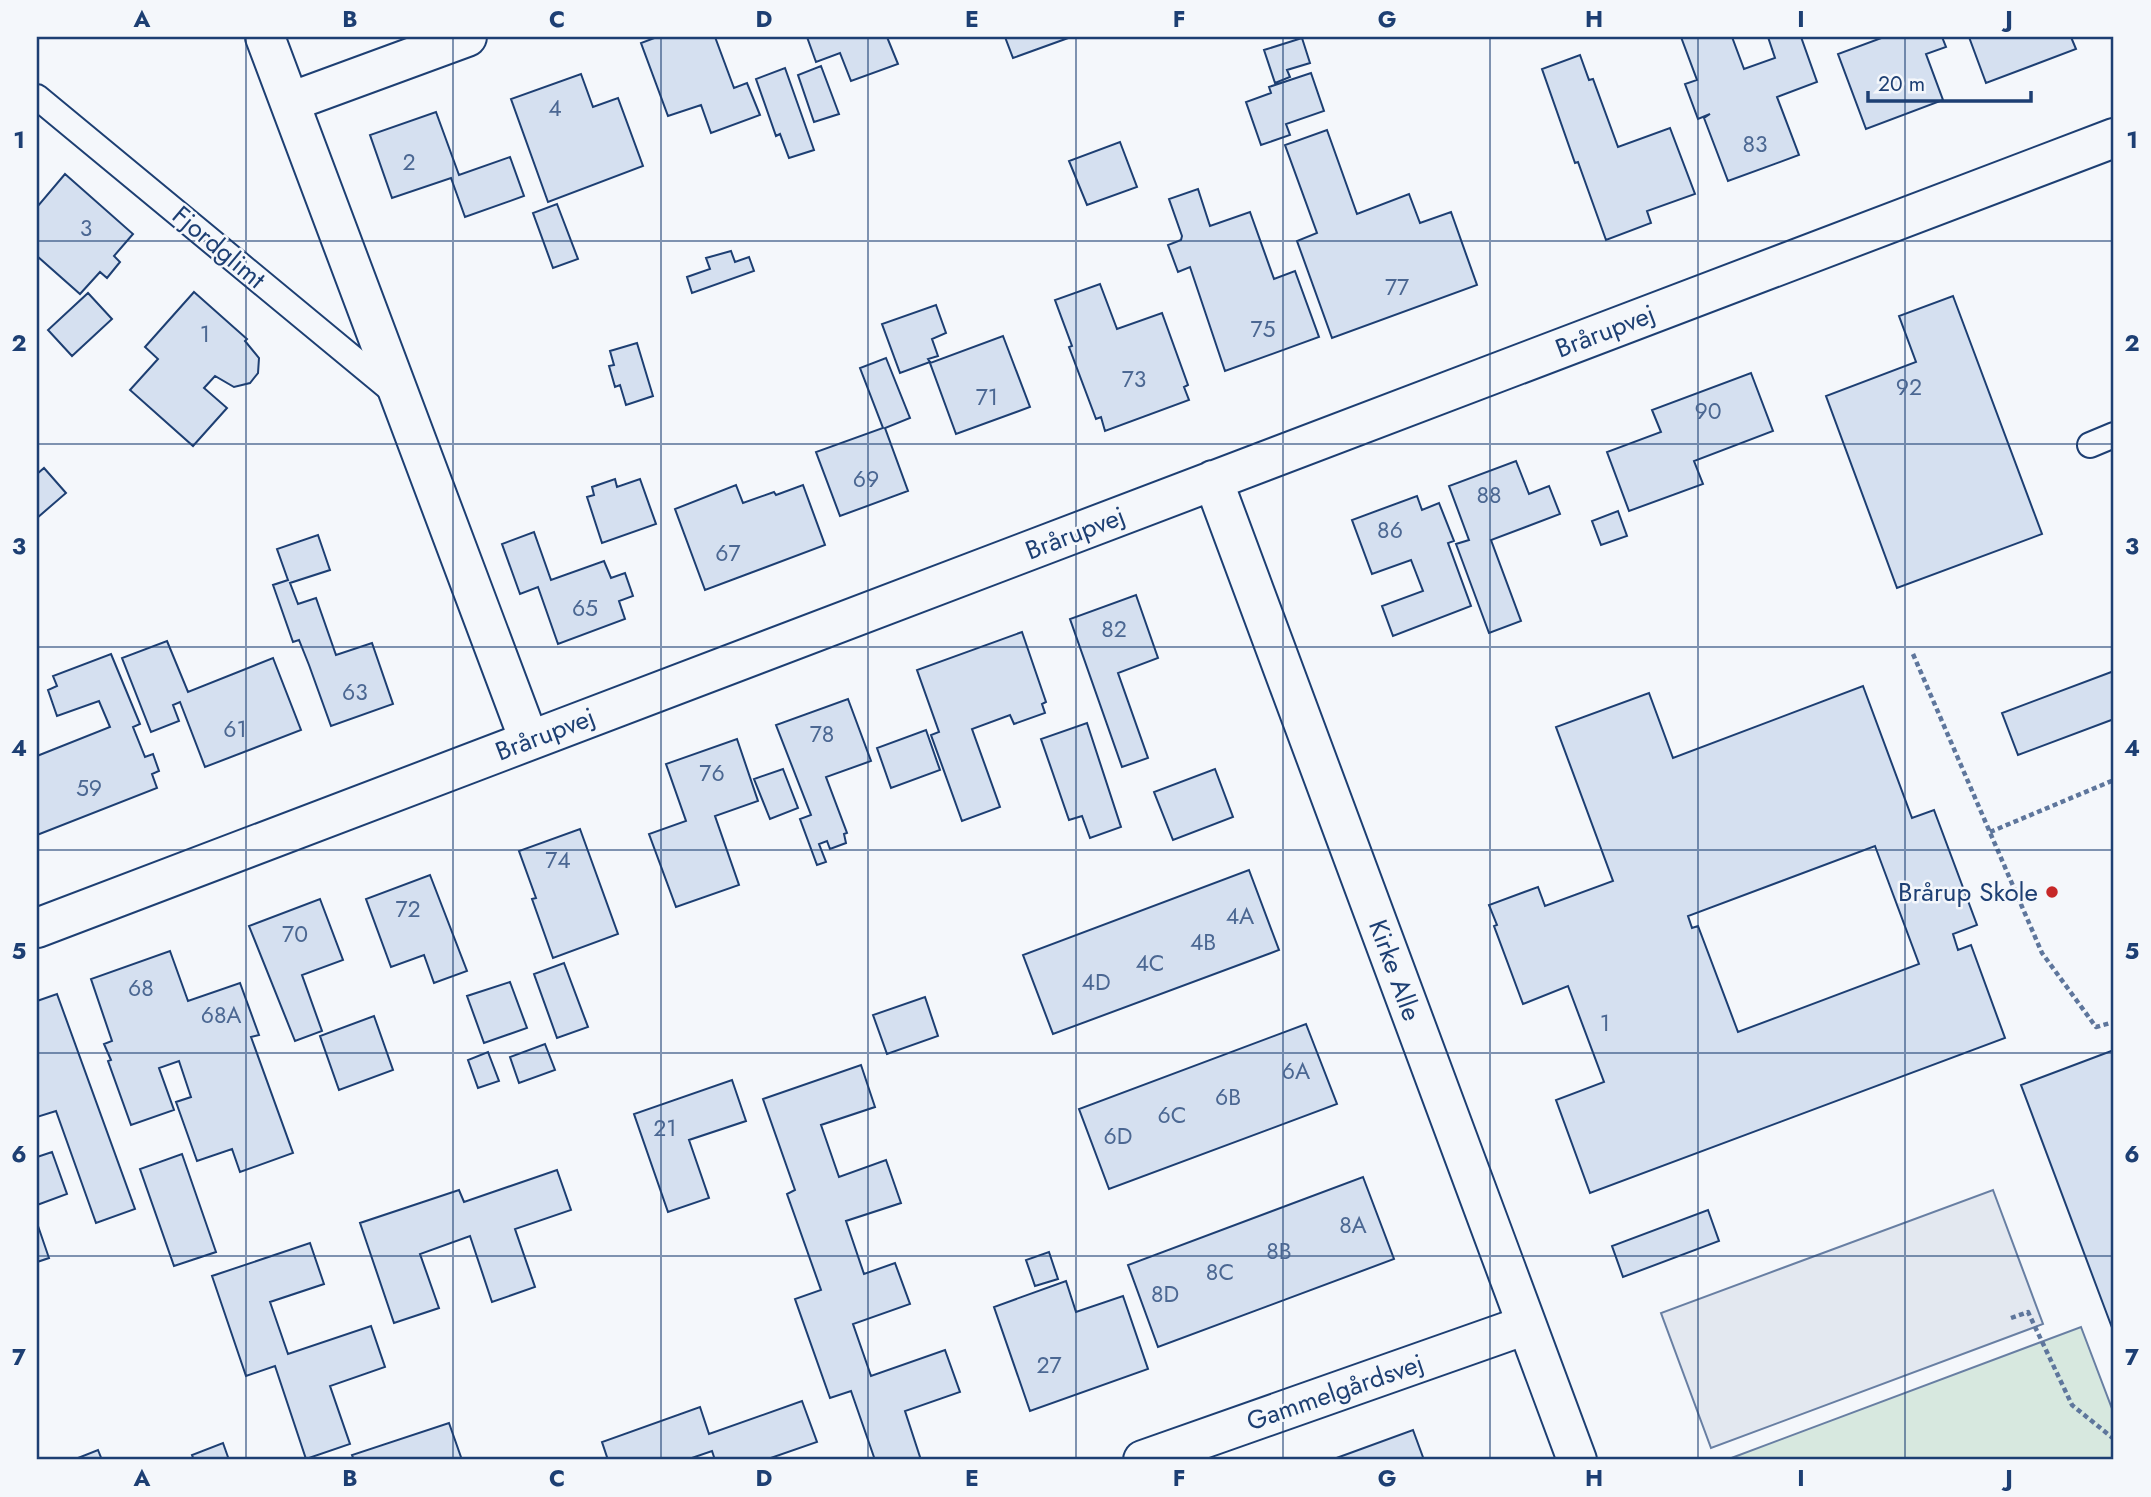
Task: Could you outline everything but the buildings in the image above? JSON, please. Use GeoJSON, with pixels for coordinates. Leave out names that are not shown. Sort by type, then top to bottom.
{"type":"FeatureCollection","features":[{"type":"Feature","properties":{"kind":"street","name":"Fjordglimt"},"geometry":{"type":"LineString","coordinates":[[265,37],[529,740]]}},
{"type":"Feature","properties":{"kind":"street"},"geometry":{"type":"LineString","coordinates":[[290,102],[467,37]]}},
{"type":"Feature","properties":{"kind":"street","name":"Brårupvej"},"geometry":{"type":"LineString","coordinates":[[37,928],[2114,138]]}},
{"type":"Feature","properties":{"kind":"street","name":"Kirke Alle"},"geometry":{"type":"LineString","coordinates":[[1213,480],[1577,1460]]}},
{"type":"Feature","properties":{"kind":"street","name":"Gammelgårdsvej"},"geometry":{"type":"LineString","coordinates":[[1143,1460],[1526,1325]]}},
{"type":"Feature","properties":{"kind":"lane","name":"Fjordglimt"},"geometry":{"type":"LineString","coordinates":[[37,97],[400,397]]}},
{"type":"Feature","properties":{"kind":"lane"},"geometry":{"type":"LineString","coordinates":[[2090,445],[2114,435]]}},
{"type":"Feature","properties":{"kind":"path"},"geometry":{"type":"LineString","coordinates":[[1913,654],[2042,953],[2096,1027],[2114,1023]]}},
{"type":"Feature","properties":{"kind":"path"},"geometry":{"type":"LineString","coordinates":[[1990,832],[2114,780]]}},
{"type":"Feature","properties":{"kind":"path"},"geometry":{"type":"LineString","coordinates":[[2011,1318],[2028,1312],[2072,1405],[2114,1439]]}},
{"type":"Feature","properties":{"kind":"shaded area"},"geometry":{"type":"Polygon","coordinates":[[[1993,1190],[2043,1324],[1711,1448],[1661,1313],[1993,1190]]]}},
{"type":"Feature","properties":{"kind":"shaded area"},"geometry":{"type":"Polygon","coordinates":[[[2081,1327],[2114,1414],[2114,1460],[1726,1460],[2081,1327]]]}},
{"type":"Feature","properties":{"kind":"place","name":"Brårup Skole"},"geometry":{"type":"Point","coordinates":[2052,892]}}]}
